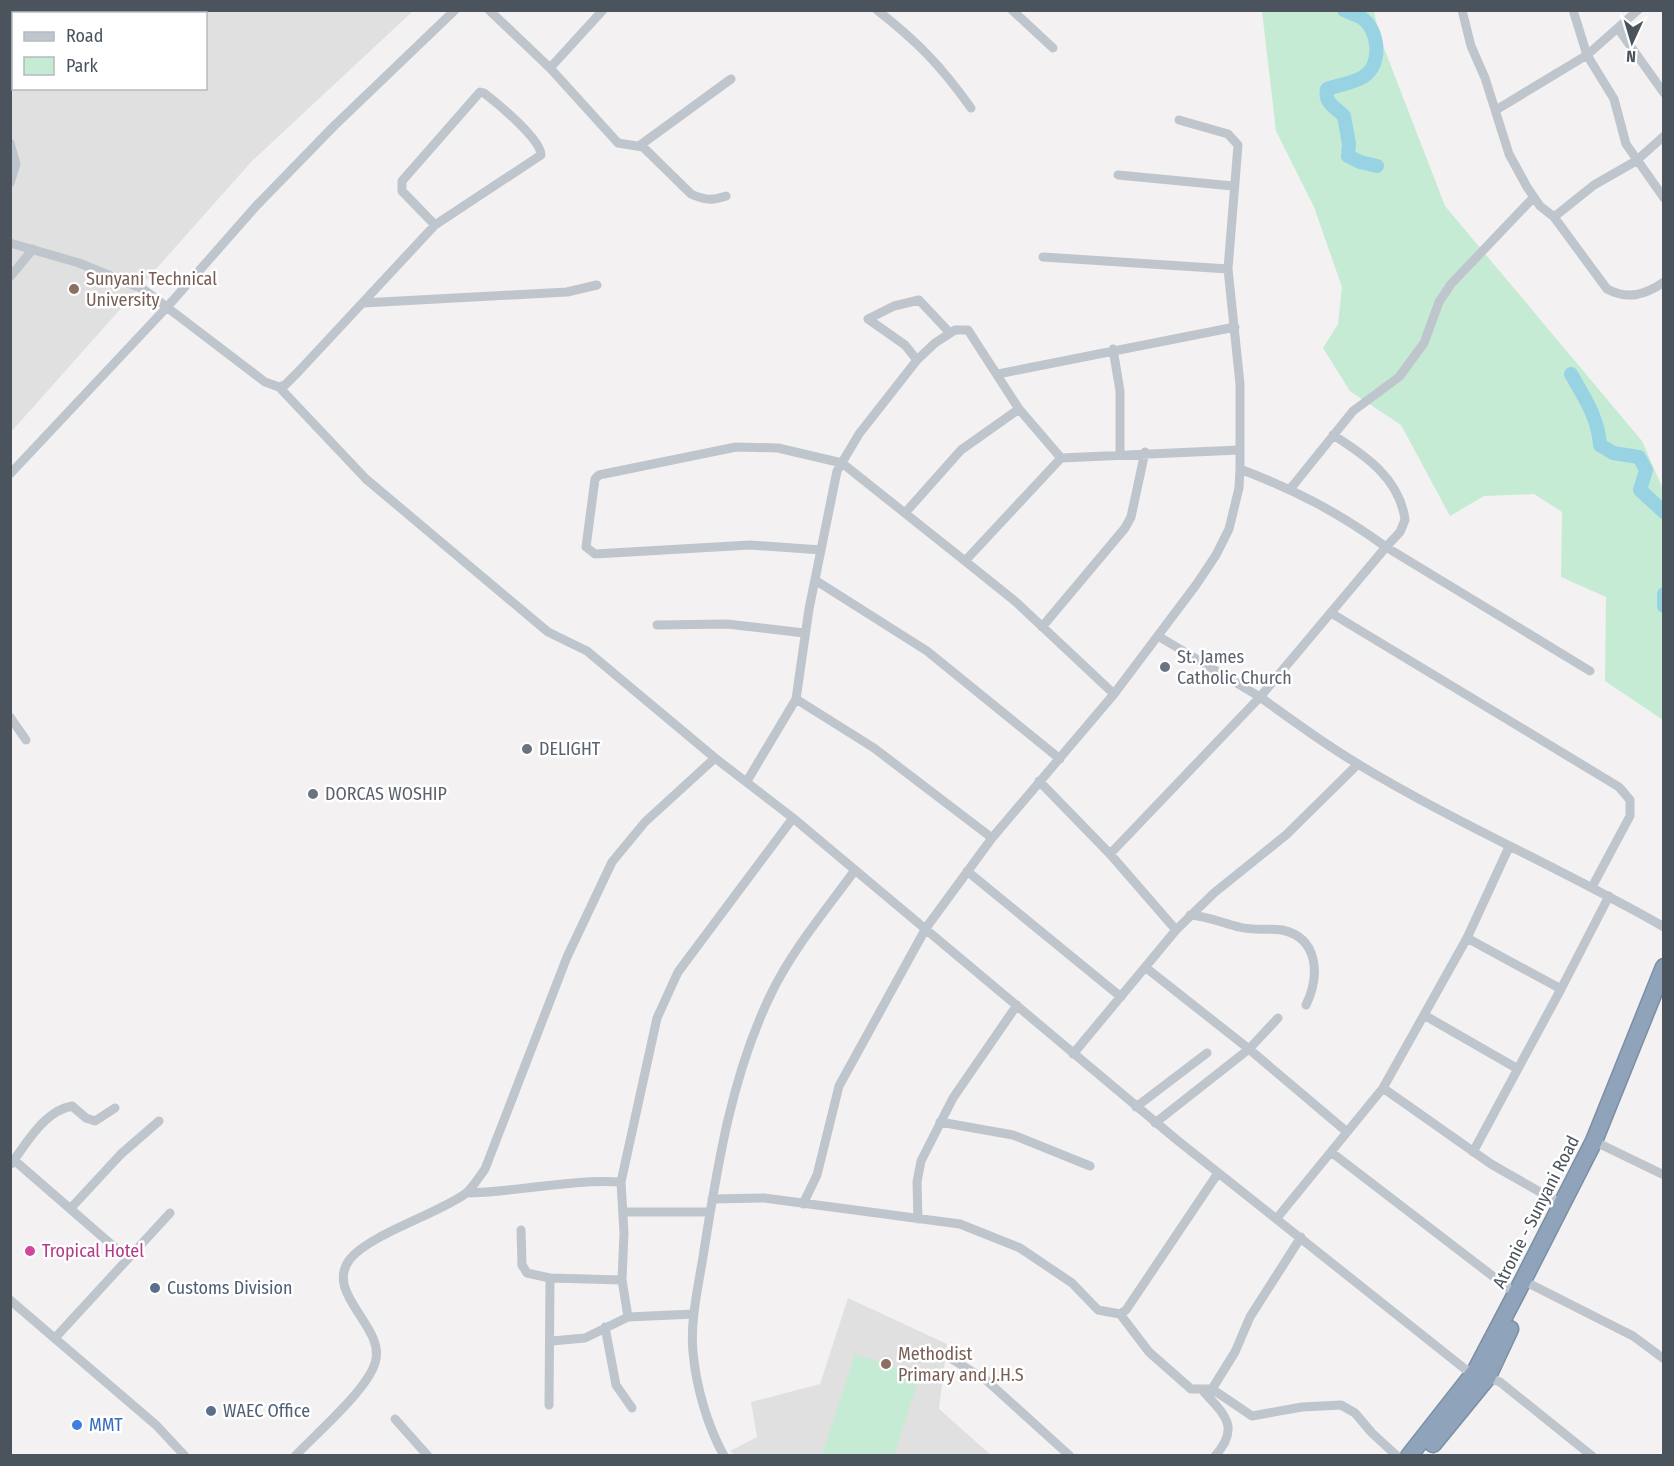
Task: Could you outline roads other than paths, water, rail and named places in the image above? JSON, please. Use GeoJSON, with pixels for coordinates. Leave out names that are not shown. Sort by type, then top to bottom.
{"type":"FeatureCollection","features":[{"type":"Feature","properties":{"kind":"highway","name":"Atronie - Sunyani Road"},"geometry":{"type":"LineString","coordinates":[[1408,1455],[1481,1375],[1516,1294],[1594,1142],[1664,967]]}},
{"type":"Feature","properties":{"kind":"highway"},"geometry":{"type":"LineString","coordinates":[[1422,1455],[1481,1375],[1532,1285],[1602,1145],[1664,997]]}},
{"type":"Feature","properties":{"kind":"street"},"geometry":{"type":"LineString","coordinates":[[10,474],[168,306],[257,205],[334,126],[454,10]]}},
{"type":"Feature","properties":{"kind":"street"},"geometry":{"type":"LineString","coordinates":[[489,10],[550,68],[618,143],[639,146],[652,155],[691,194],[709,200],[726,196]]}},
{"type":"Feature","properties":{"kind":"street"},"geometry":{"type":"LineString","coordinates":[[550,68],[603,10]]}},
{"type":"Feature","properties":{"kind":"street"},"geometry":{"type":"LineString","coordinates":[[877,10],[916,41],[949,77],[971,108]]}},
{"type":"Feature","properties":{"kind":"street"},"geometry":{"type":"LineString","coordinates":[[1012,10],[1053,48]]}},
{"type":"Feature","properties":{"kind":"street"},"geometry":{"type":"LineString","coordinates":[[1462,10],[1471,46],[1496,110],[1509,154],[1533,198],[1554,218],[1607,289],[1619,295],[1648,294],[1664,282]]}},
{"type":"Feature","properties":{"kind":"street"},"geometry":{"type":"LineString","coordinates":[[1573,10],[1587,55],[1614,99],[1626,144],[1664,198]]}},
{"type":"Feature","properties":{"kind":"street"},"geometry":{"type":"LineString","coordinates":[[1496,110],[1587,55],[1619,30],[1638,10]]}},
{"type":"Feature","properties":{"kind":"street"},"geometry":{"type":"LineString","coordinates":[[1619,30],[1664,93]]}},
{"type":"Feature","properties":{"kind":"street"},"geometry":{"type":"LineString","coordinates":[[639,146],[731,79]]}},
{"type":"Feature","properties":{"kind":"street"},"geometry":{"type":"LineString","coordinates":[[279,387],[299,371],[435,225],[541,155],[539,147],[528,134],[484,93],[480,92],[402,181],[402,191],[435,225]]}},
{"type":"Feature","properties":{"kind":"street"},"geometry":{"type":"LineString","coordinates":[[803,1204],[818,1175],[839,1086],[926,928],[992,838],[1114,694],[1197,585],[1229,530],[1239,488],[1240,469],[1240,384],[1228,269],[1238,145],[1228,134],[1179,120]]}},
{"type":"Feature","properties":{"kind":"street"},"geometry":{"type":"LineString","coordinates":[[1554,218],[1594,185],[1636,161],[1664,136]]}},
{"type":"Feature","properties":{"kind":"street"},"geometry":{"type":"LineString","coordinates":[[10,144],[16,164],[10,183]]}},
{"type":"Feature","properties":{"kind":"street"},"geometry":{"type":"LineString","coordinates":[[1118,175],[1233,186]]}},
{"type":"Feature","properties":{"kind":"street"},"geometry":{"type":"LineString","coordinates":[[1291,488],[1353,411],[1399,377],[1424,343],[1439,302],[1451,284],[1533,198]]}},
{"type":"Feature","properties":{"kind":"street"},"geometry":{"type":"LineString","coordinates":[[10,243],[114,276],[143,289],[265,382],[279,387],[366,478],[548,632],[587,651],[715,758],[793,818],[926,928],[1155,1123],[1465,1369],[1500,1382],[1592,1455]]}},
{"type":"Feature","properties":{"kind":"street"},"geometry":{"type":"LineString","coordinates":[[10,277],[33,249]]}},
{"type":"Feature","properties":{"kind":"street"},"geometry":{"type":"LineString","coordinates":[[1043,258],[1228,269]]}},
{"type":"Feature","properties":{"kind":"street"},"geometry":{"type":"LineString","coordinates":[[363,303],[567,292],[597,285]]}},
{"type":"Feature","properties":{"kind":"street"},"geometry":{"type":"LineString","coordinates":[[917,360],[906,345],[868,319],[894,306],[919,300],[950,333]]}},
{"type":"Feature","properties":{"kind":"street"},"geometry":{"type":"LineString","coordinates":[[998,375],[1113,349],[1235,327]]}},
{"type":"Feature","properties":{"kind":"street"},"geometry":{"type":"LineString","coordinates":[[747,781],[796,699],[804,633],[836,475],[859,434],[917,360],[950,333],[960,328],[968,330],[1019,409],[1061,458]]}},
{"type":"Feature","properties":{"kind":"street"},"geometry":{"type":"LineString","coordinates":[[1113,349],[1120,391],[1120,453]]}},
{"type":"Feature","properties":{"kind":"street"},"geometry":{"type":"LineString","coordinates":[[905,513],[962,450],[1019,409]]}},
{"type":"Feature","properties":{"kind":"street"},"geometry":{"type":"LineString","coordinates":[[1110,854],[1260,697],[1400,532],[1405,520],[1397,495],[1377,467],[1333,435]]}},
{"type":"Feature","properties":{"kind":"street"},"geometry":{"type":"LineString","coordinates":[[821,550],[750,545],[596,554],[586,547],[595,479],[599,475],[611,472],[736,447],[778,448],[842,463],[965,561],[1042,627],[1114,694]]}},
{"type":"Feature","properties":{"kind":"street"},"geometry":{"type":"LineString","coordinates":[[965,561],[1061,458],[1120,453],[1239,450]]}},
{"type":"Feature","properties":{"kind":"street"},"geometry":{"type":"LineString","coordinates":[[1042,627],[1125,528],[1131,517],[1144,452]]}},
{"type":"Feature","properties":{"kind":"street"},"geometry":{"type":"LineString","coordinates":[[1240,469],[1291,488],[1351,522],[1386,547],[1590,671]]}},
{"type":"Feature","properties":{"kind":"street"},"geometry":{"type":"LineString","coordinates":[[814,580],[927,651],[1060,759]]}},
{"type":"Feature","properties":{"kind":"street"},"geometry":{"type":"LineString","coordinates":[[1331,613],[1619,787],[1630,800],[1630,816],[1592,887]]}},
{"type":"Feature","properties":{"kind":"street"},"geometry":{"type":"LineString","coordinates":[[657,625],[726,624],[804,633]]}},
{"type":"Feature","properties":{"kind":"street"},"geometry":{"type":"LineString","coordinates":[[1158,636],[1260,697],[1358,764],[1509,848],[1610,896],[1664,927]]}},
{"type":"Feature","properties":{"kind":"street"},"geometry":{"type":"LineString","coordinates":[[796,699],[874,748],[992,838]]}},
{"type":"Feature","properties":{"kind":"street"},"geometry":{"type":"LineString","coordinates":[[10,717],[26,740]]}},
{"type":"Feature","properties":{"kind":"street"},"geometry":{"type":"LineString","coordinates":[[295,1455],[358,1390],[376,1361],[377,1351],[344,1286],[344,1273],[350,1258],[375,1241],[466,1193],[485,1169],[495,1149],[567,957],[612,862],[645,822],[715,758]]}},
{"type":"Feature","properties":{"kind":"street"},"geometry":{"type":"LineString","coordinates":[[1073,1054],[1190,915],[1286,835],[1358,764]]}},
{"type":"Feature","properties":{"kind":"street"},"geometry":{"type":"LineString","coordinates":[[1039,781],[1110,854],[1176,930]]}},
{"type":"Feature","properties":{"kind":"street"},"geometry":{"type":"LineString","coordinates":[[628,1317],[622,1280],[621,1182],[646,1060],[664,999],[678,972],[793,818]]}},
{"type":"Feature","properties":{"kind":"street"},"geometry":{"type":"LineString","coordinates":[[1277,1218],[1383,1088],[1467,938],[1509,848]]}},
{"type":"Feature","properties":{"kind":"street"},"geometry":{"type":"LineString","coordinates":[[724,1455],[714,1438],[696,1370],[692,1343],[694,1314],[712,1198],[735,1094],[771,994],[783,972],[855,870]]}},
{"type":"Feature","properties":{"kind":"street"},"geometry":{"type":"LineString","coordinates":[[967,871],[1121,997]]}},
{"type":"Feature","properties":{"kind":"street"},"geometry":{"type":"LineString","coordinates":[[1473,1152],[1610,896]]}},
{"type":"Feature","properties":{"kind":"street"},"geometry":{"type":"LineString","coordinates":[[1190,915],[1222,921],[1241,928],[1283,931],[1298,936],[1309,945],[1316,971],[1313,990],[1306,1005]]}},
{"type":"Feature","properties":{"kind":"street"},"geometry":{"type":"LineString","coordinates":[[1467,938],[1561,989]]}},
{"type":"Feature","properties":{"kind":"street"},"geometry":{"type":"LineString","coordinates":[[1145,967],[1249,1049],[1347,1132]]}},
{"type":"Feature","properties":{"kind":"street"},"geometry":{"type":"LineString","coordinates":[[918,1219],[918,1172],[940,1122],[988,1044],[1017,1005]]}},
{"type":"Feature","properties":{"kind":"street"},"geometry":{"type":"LineString","coordinates":[[1424,1015],[1518,1069]]}},
{"type":"Feature","properties":{"kind":"street"},"geometry":{"type":"LineString","coordinates":[[1155,1123],[1249,1049],[1278,1018]]}},
{"type":"Feature","properties":{"kind":"street"},"geometry":{"type":"LineString","coordinates":[[1137,1107],[1207,1053]]}},
{"type":"Feature","properties":{"kind":"street"},"geometry":{"type":"LineString","coordinates":[[1383,1088],[1473,1152],[1561,1204]]}},
{"type":"Feature","properties":{"kind":"street"},"geometry":{"type":"LineString","coordinates":[[115,1108],[95,1121],[86,1118],[72,1106],[64,1107],[49,1117],[12,1163],[128,1258]]}},
{"type":"Feature","properties":{"kind":"street"},"geometry":{"type":"LineString","coordinates":[[70,1209],[121,1154],[159,1121]]}},
{"type":"Feature","properties":{"kind":"street"},"geometry":{"type":"LineString","coordinates":[[940,1122],[1012,1135],[1089,1166]]}},
{"type":"Feature","properties":{"kind":"street"},"geometry":{"type":"LineString","coordinates":[[1602,1145],[1664,1175]]}},
{"type":"Feature","properties":{"kind":"street"},"geometry":{"type":"LineString","coordinates":[[1331,1152],[1516,1294]]}},
{"type":"Feature","properties":{"kind":"street"},"geometry":{"type":"LineString","coordinates":[[712,1198],[764,1198],[960,1224],[1020,1248],[1072,1283],[1098,1310],[1120,1314],[1126,1310],[1218,1173]]}},
{"type":"Feature","properties":{"kind":"street"},"geometry":{"type":"LineString","coordinates":[[466,1193],[498,1192],[588,1180],[621,1182]]}},
{"type":"Feature","properties":{"kind":"street"},"geometry":{"type":"LineString","coordinates":[[623,1212],[710,1212]]}},
{"type":"Feature","properties":{"kind":"street"},"geometry":{"type":"LineString","coordinates":[[55,1338],[170,1213]]}},
{"type":"Feature","properties":{"kind":"street"},"geometry":{"type":"LineString","coordinates":[[521,1230],[524,1271],[532,1276],[622,1280]]}},
{"type":"Feature","properties":{"kind":"street"},"geometry":{"type":"LineString","coordinates":[[1208,1390],[1235,1352],[1250,1317],[1301,1237]]}},
{"type":"Feature","properties":{"kind":"street"},"geometry":{"type":"LineString","coordinates":[[549,1405],[552,1341],[550,1278]]}},
{"type":"Feature","properties":{"kind":"street"},"geometry":{"type":"LineString","coordinates":[[1532,1285],[1633,1336],[1664,1359]]}},
{"type":"Feature","properties":{"kind":"street"},"geometry":{"type":"LineString","coordinates":[[10,1300],[156,1425],[185,1455]]}},
{"type":"Feature","properties":{"kind":"street"},"geometry":{"type":"LineString","coordinates":[[552,1341],[585,1338],[628,1317],[694,1314]]}},
{"type":"Feature","properties":{"kind":"street"},"geometry":{"type":"LineString","coordinates":[[1120,1314],[1136,1338],[1191,1389],[1208,1390],[1252,1416],[1302,1407],[1341,1405],[1355,1413],[1372,1434],[1397,1455]]}},
{"type":"Feature","properties":{"kind":"street"},"geometry":{"type":"LineString","coordinates":[[605,1328],[616,1385],[632,1408]]}},
{"type":"Feature","properties":{"kind":"street"},"geometry":{"type":"LineString","coordinates":[[950,1358],[986,1380],[1070,1455]]}},
{"type":"Feature","properties":{"kind":"street"},"geometry":{"type":"LineString","coordinates":[[1208,1390],[1221,1410],[1229,1435],[1215,1455]]}},
{"type":"Feature","properties":{"kind":"street"},"geometry":{"type":"LineString","coordinates":[[396,1419],[428,1455]]}},
{"type":"Feature","properties":{"kind":"waterway"},"geometry":{"type":"LineString","coordinates":[[1344,10],[1368,23],[1375,39],[1376,56],[1374,64],[1363,77],[1327,89],[1326,94],[1331,104],[1344,116],[1349,144],[1348,156],[1377,166]]}},
{"type":"Feature","properties":{"kind":"waterway"},"geometry":{"type":"LineString","coordinates":[[1571,374],[1593,416],[1600,445],[1613,453],[1639,457],[1646,470],[1640,490],[1664,512]]}},
{"type":"Feature","properties":{"kind":"waterway"},"geometry":{"type":"LineString","coordinates":[[1664,594],[1664,606]]}},
{"type":"Feature","properties":{"kind":"place","name":"Sunyani Technical University"},"geometry":{"type":"Point","coordinates":[74,289]}},
{"type":"Feature","properties":{"kind":"place","name":"St. James Catholic Church"},"geometry":{"type":"Point","coordinates":[1165,667]}},
{"type":"Feature","properties":{"kind":"place","name":"DELIGHT"},"geometry":{"type":"Point","coordinates":[527,749]}},
{"type":"Feature","properties":{"kind":"place","name":"DORCAS WOSHIP"},"geometry":{"type":"Point","coordinates":[313,794]}},
{"type":"Feature","properties":{"kind":"place","name":"Tropical Hotel"},"geometry":{"type":"Point","coordinates":[30,1251]}},
{"type":"Feature","properties":{"kind":"place","name":"Customs Division"},"geometry":{"type":"Point","coordinates":[155,1288]}},
{"type":"Feature","properties":{"kind":"place","name":"Methodist Primary and J.H.S"},"geometry":{"type":"Point","coordinates":[886,1364]}},
{"type":"Feature","properties":{"kind":"place","name":"WAEC Office"},"geometry":{"type":"Point","coordinates":[211,1411]}},
{"type":"Feature","properties":{"kind":"place","name":"MMT"},"geometry":{"type":"Point","coordinates":[77,1425]}}]}
